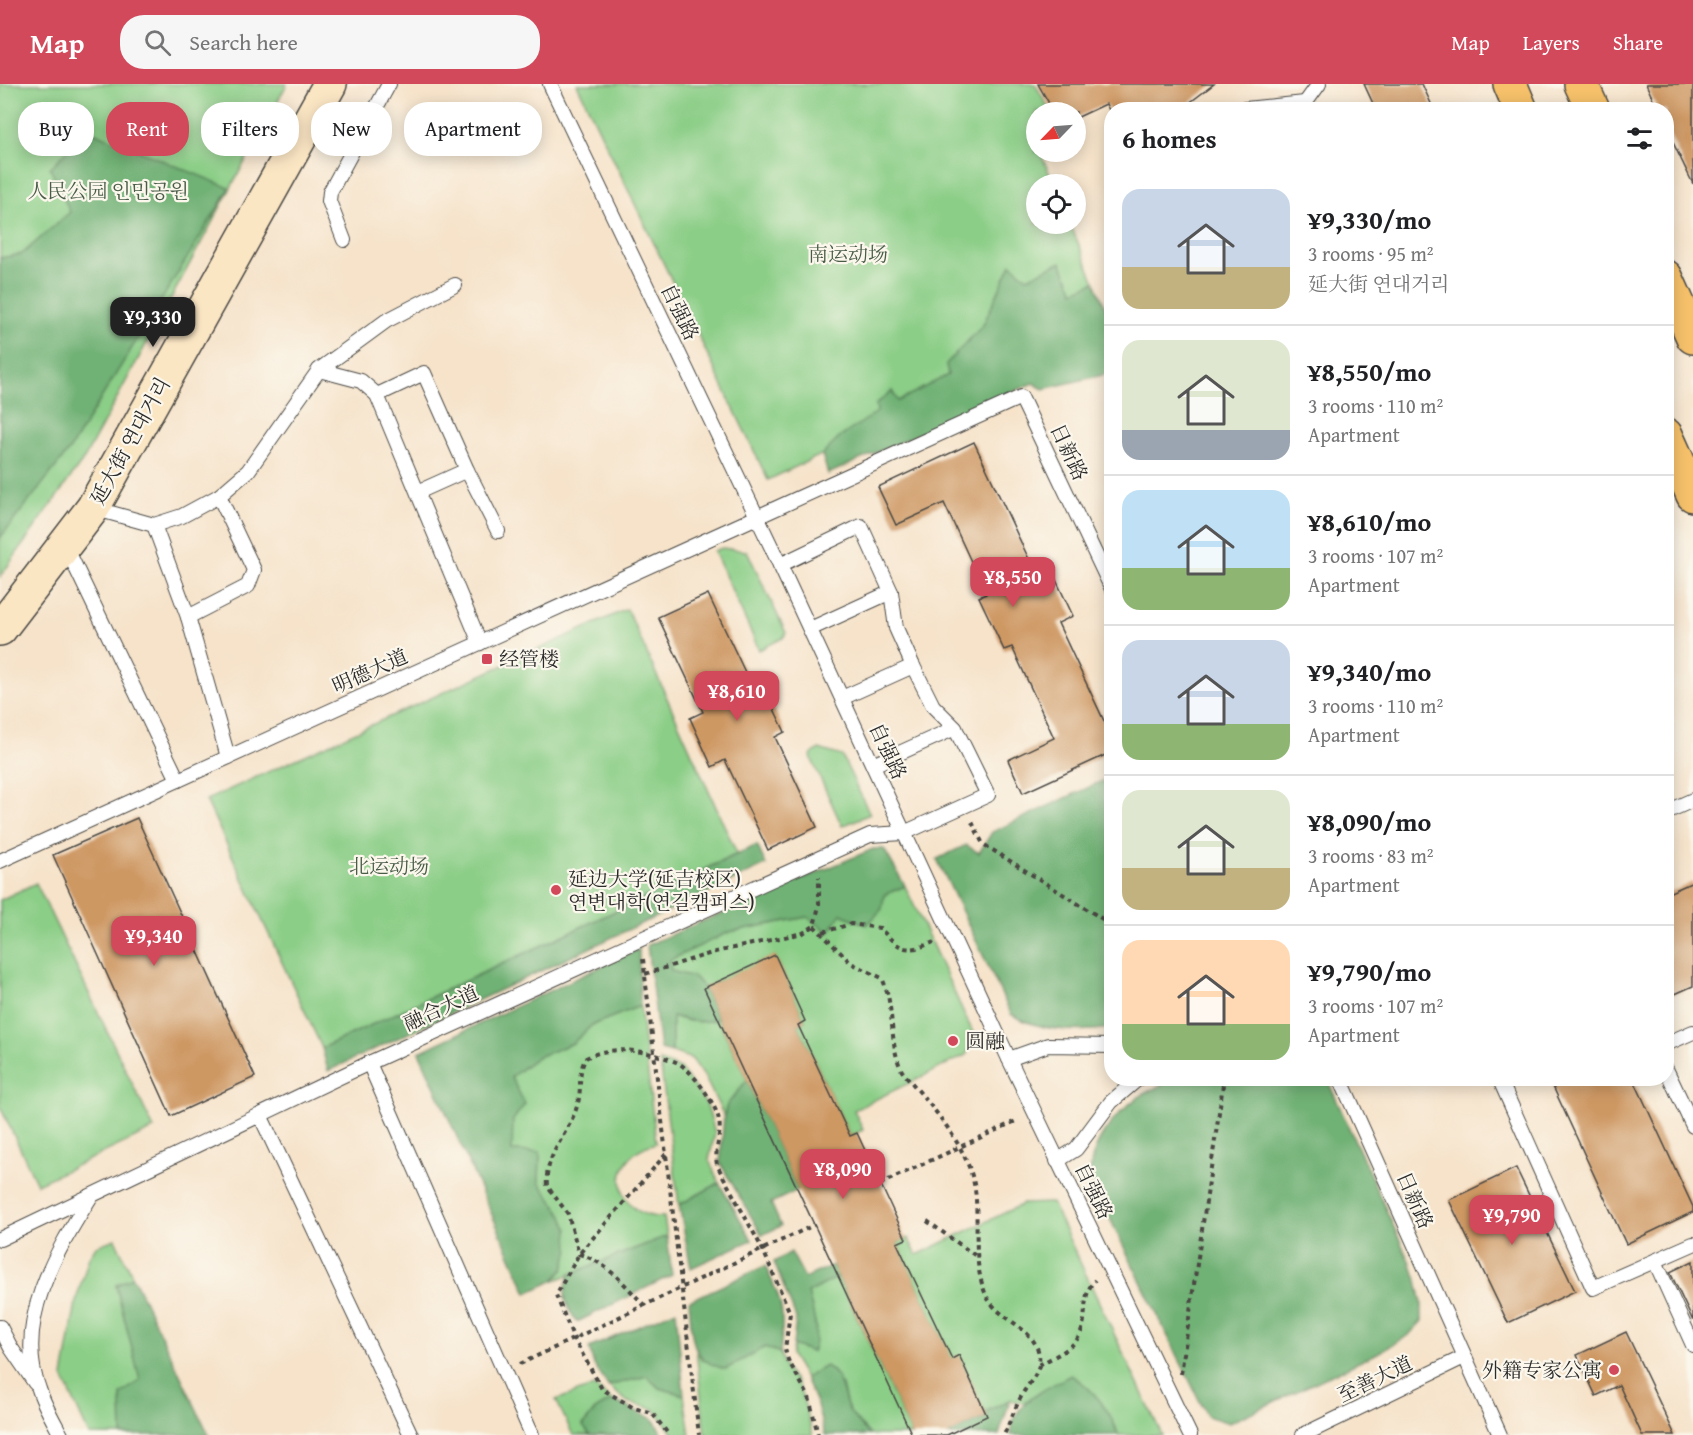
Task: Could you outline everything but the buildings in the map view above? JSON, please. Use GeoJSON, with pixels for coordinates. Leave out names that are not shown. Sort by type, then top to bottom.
{"type":"FeatureCollection","features":[{"type":"Feature","properties":{"kind":"main road","name":"延大街 연대거리"},"geometry":{"type":"LineString","coordinates":[[0,629],[93,508],[330,84]]}},
{"type":"Feature","properties":{"kind":"main road"},"geometry":{"type":"LineString","coordinates":[[1510,84],[1518,102]]}},
{"type":"Feature","properties":{"kind":"main road"},"geometry":{"type":"LineString","coordinates":[[1581,84],[1589,102]]}},
{"type":"Feature","properties":{"kind":"main road"},"geometry":{"type":"LineString","coordinates":[[1674,294],[1693,336]]}},
{"type":"Feature","properties":{"kind":"main road"},"geometry":{"type":"LineString","coordinates":[[1674,453],[1693,495]]}},
{"type":"Feature","properties":{"kind":"lane"},"geometry":{"type":"LineString","coordinates":[[344,240],[329,201],[330,192],[389,84]]}},
{"type":"Feature","properties":{"kind":"lane","name":"自强路"},"geometry":{"type":"LineString","coordinates":[[550,84],[780,565],[1009,1059],[1190,1435]]}},
{"type":"Feature","properties":{"kind":"lane"},"geometry":{"type":"LineString","coordinates":[[1306,102],[1320,84]]}},
{"type":"Feature","properties":{"kind":"lane"},"geometry":{"type":"LineString","coordinates":[[93,508],[154,525],[182,516],[219,496],[248,471],[319,370],[386,321],[455,285]]}},
{"type":"Feature","properties":{"kind":"lane"},"geometry":{"type":"LineString","coordinates":[[319,370],[344,374],[361,381],[377,395],[480,643]]}},
{"type":"Feature","properties":{"kind":"lane"},"geometry":{"type":"LineString","coordinates":[[377,395],[424,373],[467,470],[498,531]]}},
{"type":"Feature","properties":{"kind":"lane","name":"明德大道"},"geometry":{"type":"LineString","coordinates":[[0,861],[1021,397]]}},
{"type":"Feature","properties":{"kind":"lane","name":"日新路"},"geometry":{"type":"LineString","coordinates":[[1021,397],[1104,572]]}},
{"type":"Feature","properties":{"kind":"lane"},"geometry":{"type":"LineString","coordinates":[[418,492],[467,470]]}},
{"type":"Feature","properties":{"kind":"lane"},"geometry":{"type":"LineString","coordinates":[[188,617],[248,586],[253,579],[254,570],[219,496]]}},
{"type":"Feature","properties":{"kind":"lane"},"geometry":{"type":"LineString","coordinates":[[154,525],[188,617],[228,757]]}},
{"type":"Feature","properties":{"kind":"lane"},"geometry":{"type":"LineString","coordinates":[[780,565],[861,526],[891,592],[896,628],[913,666],[933,706],[955,728],[988,795],[904,833]]}},
{"type":"Feature","properties":{"kind":"lane"},"geometry":{"type":"LineString","coordinates":[[65,546],[178,780]]}},
{"type":"Feature","properties":{"kind":"lane"},"geometry":{"type":"LineString","coordinates":[[810,629],[891,592]]}},
{"type":"Feature","properties":{"kind":"lane"},"geometry":{"type":"LineString","coordinates":[[842,698],[913,666]]}},
{"type":"Feature","properties":{"kind":"lane"},"geometry":{"type":"LineString","coordinates":[[873,765],[955,728]]}},
{"type":"Feature","properties":{"kind":"lane"},"geometry":{"type":"LineString","coordinates":[[1674,808],[1693,800]]}},
{"type":"Feature","properties":{"kind":"lane","name":"融合大道"},"geometry":{"type":"LineString","coordinates":[[0,1239],[92,1194],[261,1117],[369,1063],[641,937],[870,835],[904,833]]}},
{"type":"Feature","properties":{"kind":"lane"},"geometry":{"type":"LineString","coordinates":[[1674,1040],[1693,1032]]}},
{"type":"Feature","properties":{"kind":"lane"},"geometry":{"type":"LineString","coordinates":[[1009,1059],[1048,1045],[1104,1046]]}},
{"type":"Feature","properties":{"kind":"lane"},"geometry":{"type":"LineString","coordinates":[[369,1063],[532,1435]]}},
{"type":"Feature","properties":{"kind":"lane"},"geometry":{"type":"LineString","coordinates":[[1058,1161],[1076,1149],[1111,1102],[1130,1086]]}},
{"type":"Feature","properties":{"kind":"lane","name":"日新路"},"geometry":{"type":"LineString","coordinates":[[1344,1086],[1500,1435]]}},
{"type":"Feature","properties":{"kind":"lane"},"geometry":{"type":"LineString","coordinates":[[1503,1086],[1593,1288],[1693,1244]]}},
{"type":"Feature","properties":{"kind":"lane"},"geometry":{"type":"LineString","coordinates":[[1674,1086],[1693,1126]]}},
{"type":"Feature","properties":{"kind":"lane"},"geometry":{"type":"LineString","coordinates":[[261,1117],[411,1435]]}},
{"type":"Feature","properties":{"kind":"lane"},"geometry":{"type":"LineString","coordinates":[[38,1388],[32,1351],[36,1312],[49,1270],[92,1194]]}},
{"type":"Feature","properties":{"kind":"lane"},"geometry":{"type":"LineString","coordinates":[[1655,1261],[1693,1345]]}},
{"type":"Feature","properties":{"kind":"lane"},"geometry":{"type":"LineString","coordinates":[[0,1327],[38,1388],[61,1435]]}},
{"type":"Feature","properties":{"kind":"lane","name":"至善大道"},"geometry":{"type":"LineString","coordinates":[[1303,1435],[1464,1357]]}},
{"type":"Feature","properties":{"kind":"path"},"geometry":{"type":"LineString","coordinates":[[964,806],[983,844],[1104,920]]}},
{"type":"Feature","properties":{"kind":"path"},"geometry":{"type":"LineString","coordinates":[[814,926],[820,890],[818,858]]}},
{"type":"Feature","properties":{"kind":"path"},"geometry":{"type":"LineString","coordinates":[[822,933],[851,924],[880,928],[892,942],[904,949],[914,950],[934,942]]}},
{"type":"Feature","properties":{"kind":"path"},"geometry":{"type":"LineString","coordinates":[[814,926],[851,963],[882,978],[892,1015],[897,1061],[902,1071],[962,1147],[976,1198],[976,1256],[986,1296],[996,1308],[1031,1336],[1039,1365]]}},
{"type":"Feature","properties":{"kind":"path"},"geometry":{"type":"LineString","coordinates":[[645,974],[715,952],[797,935],[814,926]]}},
{"type":"Feature","properties":{"kind":"path"},"geometry":{"type":"LineString","coordinates":[[641,937],[699,1435]]}},
{"type":"Feature","properties":{"kind":"path"},"geometry":{"type":"LineString","coordinates":[[579,1254],[568,1214],[547,1186],[547,1179],[550,1157],[579,1102],[580,1069],[586,1058],[609,1050],[655,1056],[678,1062],[692,1075],[716,1110],[720,1122],[715,1152],[717,1166],[764,1250],[790,1313],[785,1349],[788,1360],[809,1397],[818,1435]]}},
{"type":"Feature","properties":{"kind":"path"},"geometry":{"type":"LineString","coordinates":[[1177,1408],[1223,1086]]}},
{"type":"Feature","properties":{"kind":"path"},"geometry":{"type":"LineString","coordinates":[[880,1184],[1035,1113]]}},
{"type":"Feature","properties":{"kind":"path"},"geometry":{"type":"LineString","coordinates":[[666,1153],[579,1254],[556,1295],[574,1339],[602,1389],[634,1408],[652,1413],[669,1435]]}},
{"type":"Feature","properties":{"kind":"path"},"geometry":{"type":"LineString","coordinates":[[927,1221],[976,1256]]}},
{"type":"Feature","properties":{"kind":"path"},"geometry":{"type":"LineString","coordinates":[[503,1372],[814,1225]]}},
{"type":"Feature","properties":{"kind":"path"},"geometry":{"type":"LineString","coordinates":[[579,1254],[594,1258],[615,1274],[645,1306]]}},
{"type":"Feature","properties":{"kind":"path"},"geometry":{"type":"LineString","coordinates":[[1004,1435],[1039,1365],[1077,1341],[1081,1333],[1088,1288],[1095,1280]]}},
{"type":"Feature","properties":{"kind":"green space","name":"人民公园 인민공원"},"geometry":{"type":"Polygon","coordinates":[[[0,84],[287,84],[277,102],[201,102],[201,156],[248,156],[85,457],[0,577],[0,84]]]}},
{"type":"Feature","properties":{"kind":"green space","name":"南运动场"},"geometry":{"type":"Polygon","coordinates":[[[577,84],[1035,84],[1045,102],[1026,102],[1026,162],[1044,162],[1050,174],[1026,174],[1026,234],[1074,234],[1095,282],[1075,292],[1092,327],[768,480],[577,84]]]}},
{"type":"Feature","properties":{"kind":"green space"},"geometry":{"type":"Polygon","coordinates":[[[94,132],[106,137],[106,156],[152,156],[230,188],[70,449],[0,538],[0,258],[22,254],[70,212],[50,168],[62,156],[94,156],[94,132]]]}},
{"type":"Feature","properties":{"kind":"green space"},"geometry":{"type":"Polygon","coordinates":[[[1061,262],[1074,291],[1095,282],[1104,305],[1104,375],[1043,389],[1033,383],[828,474],[822,455],[840,437],[877,412],[876,404],[892,391],[898,401],[948,375],[946,364],[983,325],[1011,264],[1027,278],[1061,262]]]}},
{"type":"Feature","properties":{"kind":"green space"},"geometry":{"type":"Polygon","coordinates":[[[722,548],[747,551],[786,633],[783,638],[759,650],[714,551],[722,548]]]}},
{"type":"Feature","properties":{"kind":"green space","name":"北运动场"},"geometry":{"type":"Polygon","coordinates":[[[627,609],[737,854],[322,1048],[206,800],[627,609]]]}},
{"type":"Feature","properties":{"kind":"green space"},"geometry":{"type":"Polygon","coordinates":[[[819,749],[842,756],[870,814],[842,826],[812,760],[811,755],[819,749]]]}},
{"type":"Feature","properties":{"kind":"green space"},"geometry":{"type":"Polygon","coordinates":[[[1104,780],[1104,1029],[1073,1030],[1046,1027],[1011,1014],[937,859],[966,845],[979,853],[992,832],[1104,780]]]}},
{"type":"Feature","properties":{"kind":"green space"},"geometry":{"type":"Polygon","coordinates":[[[757,845],[766,865],[328,1071],[322,1048],[757,845]]]}},
{"type":"Feature","properties":{"kind":"green space"},"geometry":{"type":"Polygon","coordinates":[[[873,849],[884,849],[905,886],[884,895],[882,909],[867,925],[841,914],[829,932],[807,917],[729,932],[670,960],[671,971],[694,977],[704,988],[718,1019],[695,1021],[672,1016],[672,1052],[660,1049],[647,945],[873,849]]]}},
{"type":"Feature","properties":{"kind":"green space"},"geometry":{"type":"Polygon","coordinates":[[[36,883],[154,1129],[37,1184],[0,1106],[0,900],[36,883]]]}},
{"type":"Feature","properties":{"kind":"green space"},"geometry":{"type":"Polygon","coordinates":[[[905,886],[975,1037],[966,1055],[854,1110],[863,1130],[850,1136],[798,1025],[805,1021],[775,956],[704,988],[694,977],[671,971],[669,960],[729,932],[807,917],[828,931],[841,913],[905,886]]]}},
{"type":"Feature","properties":{"kind":"green space"},"geometry":{"type":"Polygon","coordinates":[[[639,949],[640,1006],[592,1025],[573,1043],[537,1057],[511,1077],[525,1104],[513,1120],[512,1151],[540,1152],[539,1182],[563,1216],[568,1229],[569,1249],[564,1269],[553,1281],[527,1293],[419,1052],[639,949]]]}},
{"type":"Feature","properties":{"kind":"green space"},"geometry":{"type":"Polygon","coordinates":[[[640,1006],[656,1143],[639,1150],[627,1161],[622,1173],[622,1186],[626,1199],[635,1209],[648,1215],[664,1217],[667,1236],[553,1281],[564,1269],[569,1249],[539,1182],[540,1153],[512,1151],[511,1077],[537,1057],[573,1043],[592,1025],[640,1006]]]}},
{"type":"Feature","properties":{"kind":"green space"},"geometry":{"type":"Polygon","coordinates":[[[671,1016],[694,1022],[718,1019],[747,1080],[727,1105],[724,1116],[704,1076],[692,1059],[672,1052],[671,1016]]]}},
{"type":"Feature","properties":{"kind":"green space"},"geometry":{"type":"Polygon","coordinates":[[[660,1061],[681,1069],[707,1105],[715,1133],[709,1160],[719,1183],[679,1205],[660,1061]]]}},
{"type":"Feature","properties":{"kind":"green space"},"geometry":{"type":"Polygon","coordinates":[[[747,1080],[798,1190],[771,1203],[781,1226],[762,1235],[720,1163],[727,1105],[747,1080]]]}},
{"type":"Feature","properties":{"kind":"green space"},"geometry":{"type":"Polygon","coordinates":[[[1160,1086],[1330,1086],[1416,1276],[1422,1303],[1422,1321],[1408,1336],[1374,1355],[1229,1423],[1207,1416],[1091,1180],[1093,1155],[1113,1120],[1132,1102],[1160,1086]]]}},
{"type":"Feature","properties":{"kind":"green space"},"geometry":{"type":"Polygon","coordinates":[[[719,1183],[752,1240],[691,1268],[679,1205],[719,1183]]]}},
{"type":"Feature","properties":{"kind":"green space"},"geometry":{"type":"Polygon","coordinates":[[[1052,1203],[1162,1435],[1118,1435],[1115,1425],[1071,1375],[1023,1403],[1010,1400],[985,1412],[959,1356],[952,1359],[897,1243],[908,1238],[917,1255],[1023,1204],[1052,1203]]]}},
{"type":"Feature","properties":{"kind":"green space"},"geometry":{"type":"Polygon","coordinates":[[[667,1236],[672,1275],[577,1322],[570,1310],[565,1293],[570,1274],[667,1236]]]}},
{"type":"Feature","properties":{"kind":"green space"},"geometry":{"type":"Polygon","coordinates":[[[115,1239],[133,1277],[116,1286],[140,1380],[121,1395],[122,1435],[89,1435],[63,1377],[77,1297],[89,1257],[96,1246],[115,1239]]]}},
{"type":"Feature","properties":{"kind":"green space"},"geometry":{"type":"Polygon","coordinates":[[[791,1252],[805,1278],[833,1265],[838,1277],[808,1293],[816,1330],[812,1352],[793,1345],[796,1318],[774,1262],[791,1252]]]}},
{"type":"Feature","properties":{"kind":"green space"},"geometry":{"type":"Polygon","coordinates":[[[765,1266],[776,1289],[781,1308],[780,1353],[765,1347],[726,1369],[704,1360],[694,1344],[689,1301],[765,1266]]]}},
{"type":"Feature","properties":{"kind":"green space"},"geometry":{"type":"Polygon","coordinates":[[[133,1277],[209,1435],[122,1435],[121,1394],[140,1380],[116,1285],[133,1277]]]}},
{"type":"Feature","properties":{"kind":"green space"},"geometry":{"type":"Polygon","coordinates":[[[838,1277],[912,1435],[870,1435],[848,1411],[842,1385],[825,1367],[805,1378],[791,1355],[793,1345],[812,1352],[816,1326],[808,1293],[838,1277]]]}},
{"type":"Feature","properties":{"kind":"green space"},"geometry":{"type":"Polygon","coordinates":[[[676,1310],[684,1395],[659,1388],[647,1376],[608,1386],[594,1365],[589,1348],[676,1310]]]}},
{"type":"Feature","properties":{"kind":"green space"},"geometry":{"type":"Polygon","coordinates":[[[765,1347],[780,1353],[786,1370],[795,1380],[803,1398],[813,1435],[705,1435],[696,1349],[701,1359],[726,1369],[765,1347]]]}},
{"type":"Feature","properties":{"kind":"green space"},"geometry":{"type":"Polygon","coordinates":[[[826,1366],[839,1380],[850,1412],[870,1435],[825,1435],[817,1405],[805,1378],[826,1366]]]}},
{"type":"Feature","properties":{"kind":"green space"},"geometry":{"type":"Polygon","coordinates":[[[1071,1375],[1100,1400],[1111,1417],[1118,1435],[1011,1435],[1017,1414],[1023,1405],[1041,1391],[1071,1375]]]}},
{"type":"Feature","properties":{"kind":"green space"},"geometry":{"type":"Polygon","coordinates":[[[647,1376],[659,1388],[684,1395],[690,1435],[674,1435],[654,1409],[628,1402],[608,1386],[647,1376]]]}},
{"type":"Feature","properties":{"kind":"green space"},"geometry":{"type":"Polygon","coordinates":[[[594,1386],[612,1400],[595,1410],[583,1425],[590,1435],[573,1435],[556,1400],[594,1386]]]}},
{"type":"Feature","properties":{"kind":"green space"},"geometry":{"type":"Polygon","coordinates":[[[612,1400],[653,1419],[663,1435],[590,1435],[583,1426],[595,1410],[612,1400]]]}},
{"type":"Feature","properties":{"kind":"green space"},"geometry":{"type":"Polygon","coordinates":[[[1010,1400],[999,1435],[947,1435],[987,1417],[985,1412],[1010,1400]]]}},
{"type":"Feature","properties":{"kind":"place","name":"经管楼"},"geometry":{"type":"Point","coordinates":[487,659]}},
{"type":"Feature","properties":{"kind":"place","name":"延边大学(延吉校区) 연변대학(연길캠퍼스)"},"geometry":{"type":"Point","coordinates":[556,890]}},
{"type":"Feature","properties":{"kind":"place","name":"圆融"},"geometry":{"type":"Point","coordinates":[953,1041]}},
{"type":"Feature","properties":{"kind":"place","name":"外籍专家公寓"},"geometry":{"type":"Point","coordinates":[1614,1370]}}]}
